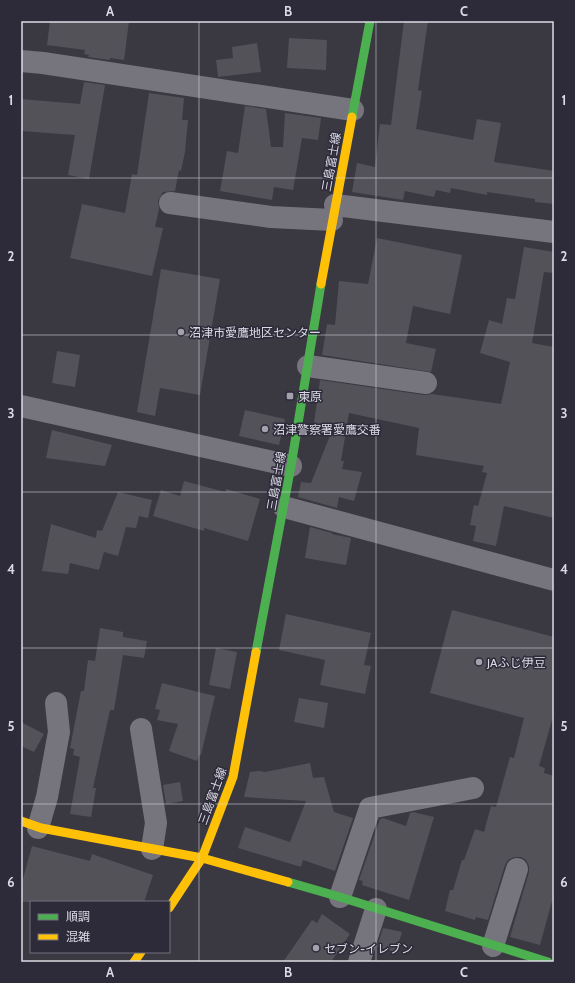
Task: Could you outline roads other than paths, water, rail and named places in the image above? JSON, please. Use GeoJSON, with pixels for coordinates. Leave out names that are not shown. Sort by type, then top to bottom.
{"type":"FeatureCollection","features":[{"type":"Feature","properties":{"kind":"main road","name":"三島富士線"},"geometry":{"type":"LineString","coordinates":[[170,906],[202,858],[233,777],[292,466],[334,213],[370,21]]}},
{"type":"Feature","properties":{"kind":"main road"},"geometry":{"type":"LineString","coordinates":[[30,824],[202,858],[340,897],[502,953],[548,962]]}},
{"type":"Feature","properties":{"kind":"main road"},"geometry":{"type":"LineString","coordinates":[[134,962],[139,953]]}},
{"type":"Feature","properties":{"kind":"street"},"geometry":{"type":"LineString","coordinates":[[21,61],[43,62],[353,110]]}},
{"type":"Feature","properties":{"kind":"street"},"geometry":{"type":"LineString","coordinates":[[170,203],[270,217],[334,213],[554,232]]}},
{"type":"Feature","properties":{"kind":"street"},"geometry":{"type":"LineString","coordinates":[[308,366],[426,383]]}},
{"type":"Feature","properties":{"kind":"street"},"geometry":{"type":"LineString","coordinates":[[21,406],[292,466]]}},
{"type":"Feature","properties":{"kind":"street"},"geometry":{"type":"LineString","coordinates":[[284,507],[554,580]]}},
{"type":"Feature","properties":{"kind":"street"},"geometry":{"type":"LineString","coordinates":[[30,824],[47,797],[59,732],[56,703]]}},
{"type":"Feature","properties":{"kind":"street"},"geometry":{"type":"LineString","coordinates":[[142,729],[156,823],[152,849]]}},
{"type":"Feature","properties":{"kind":"street"},"geometry":{"type":"LineString","coordinates":[[340,897],[370,808],[473,788]]}},
{"type":"Feature","properties":{"kind":"street"},"geometry":{"type":"LineString","coordinates":[[502,953],[517,869]]}},
{"type":"Feature","properties":{"kind":"street"},"geometry":{"type":"LineString","coordinates":[[359,962],[376,909]]}},
{"type":"Feature","properties":{"kind":"place","name":"沼津市愛鷹地区センター"},"geometry":{"type":"Point","coordinates":[181,332]}},
{"type":"Feature","properties":{"kind":"place","name":"東原"},"geometry":{"type":"Point","coordinates":[290,396]}},
{"type":"Feature","properties":{"kind":"place","name":"沼津警察署愛鷹交番"},"geometry":{"type":"Point","coordinates":[265,429]}},
{"type":"Feature","properties":{"kind":"place","name":"JAふじ伊豆"},"geometry":{"type":"Point","coordinates":[479,662]}},
{"type":"Feature","properties":{"kind":"place","name":"セブン-イレブン"},"geometry":{"type":"Point","coordinates":[316,948]}}]}
